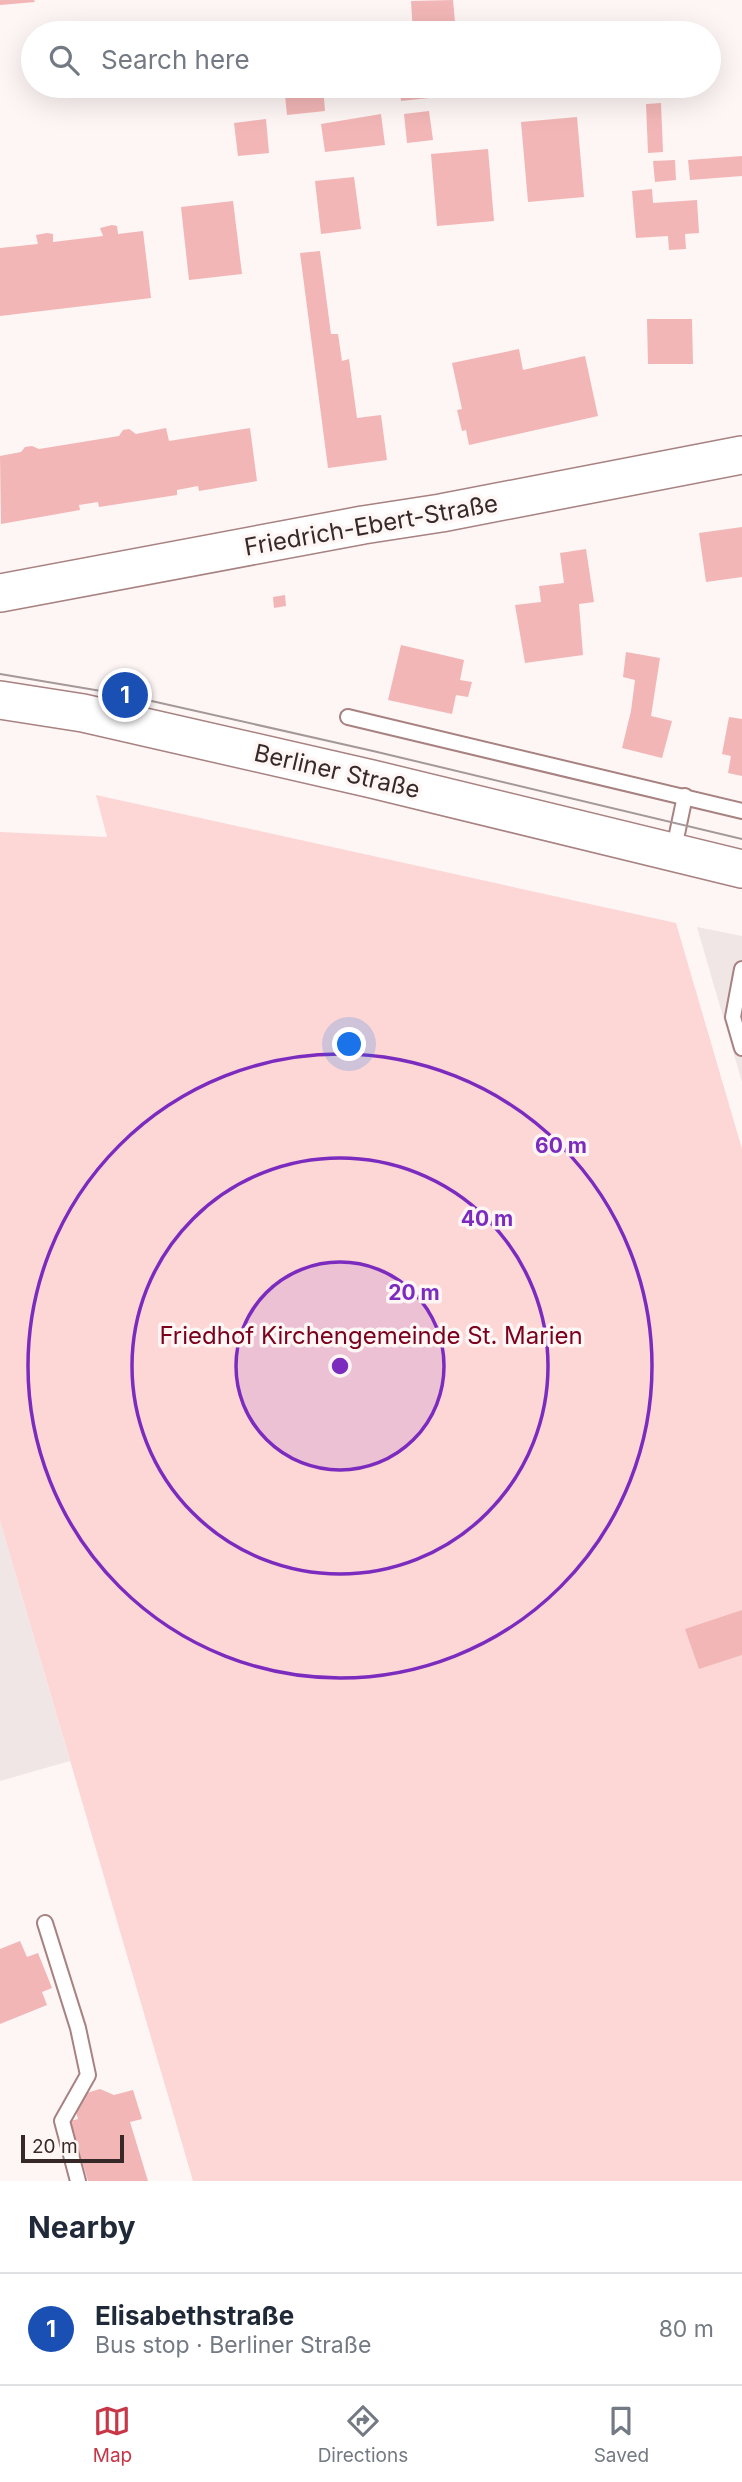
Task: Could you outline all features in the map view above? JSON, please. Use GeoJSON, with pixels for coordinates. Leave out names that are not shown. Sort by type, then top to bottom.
{"type":"FeatureCollection","features":[{"type":"Feature","properties":{"kind":"street","name":"Friedrich-Ebert-Straße"},"geometry":{"type":"LineString","coordinates":[[0,593],[363,525],[442,513],[742,455]]}},
{"type":"Feature","properties":{"kind":"street","name":"Berliner Straße"},"geometry":{"type":"LineString","coordinates":[[0,700],[83,713],[372,779],[742,869]]}},
{"type":"Feature","properties":{"kind":"lane"},"geometry":{"type":"LineString","coordinates":[[348,717],[742,811]]}},
{"type":"Feature","properties":{"kind":"lane"},"geometry":{"type":"LineString","coordinates":[[673,853],[685,796]]}},
{"type":"Feature","properties":{"kind":"lane"},"geometry":{"type":"LineString","coordinates":[[742,969],[733,1017],[742,1048]]}},
{"type":"Feature","properties":{"kind":"lane"},"geometry":{"type":"LineString","coordinates":[[45,1923],[78,2028],[88,2075],[62,2120],[78,2181]]}},
{"type":"Feature","properties":{"kind":"shaded area"},"geometry":{"type":"Polygon","coordinates":[[[697,927],[742,936],[742,1082],[697,927]]]}},
{"type":"Feature","properties":{"kind":"shaded area"},"geometry":{"type":"Polygon","coordinates":[[[0,1521],[70,1761],[0,1781],[0,1521]]]}},
{"type":"Feature","properties":{"kind":"green space","name":"Friedhof Kirchengemeinde St. Marien"},"geometry":{"type":"Polygon","coordinates":[[[96,795],[676,923],[742,1149],[742,2181],[193,2181],[0,1521],[0,832],[107,837],[96,795]]]}},
{"type":"Feature","properties":{"kind":"building"},"geometry":{"type":"Polygon","coordinates":[[[0,0],[34,0],[35,2],[0,5],[0,0]]]}},
{"type":"Feature","properties":{"kind":"building"},"geometry":{"type":"Polygon","coordinates":[[[453,0],[455,21],[412,21],[411,1],[453,0]]]}},
{"type":"Feature","properties":{"kind":"building"},"geometry":{"type":"Polygon","coordinates":[[[285,98],[324,98],[325,111],[287,115],[285,98]]]}},
{"type":"Feature","properties":{"kind":"building"},"geometry":{"type":"Polygon","coordinates":[[[401,98],[429,98],[401,101],[401,98]]]}},
{"type":"Feature","properties":{"kind":"building"},"geometry":{"type":"Polygon","coordinates":[[[661,103],[663,152],[648,153],[646,104],[661,103]]]}},
{"type":"Feature","properties":{"kind":"building"},"geometry":{"type":"Polygon","coordinates":[[[429,111],[433,140],[407,143],[404,114],[429,111]]]}},
{"type":"Feature","properties":{"kind":"building"},"geometry":{"type":"Polygon","coordinates":[[[381,114],[385,145],[325,152],[321,124],[381,114]]]}},
{"type":"Feature","properties":{"kind":"building"},"geometry":{"type":"Polygon","coordinates":[[[577,117],[584,197],[528,202],[521,122],[577,117]]]}},
{"type":"Feature","properties":{"kind":"building"},"geometry":{"type":"Polygon","coordinates":[[[266,119],[269,153],[238,156],[234,123],[266,119]]]}},
{"type":"Feature","properties":{"kind":"building"},"geometry":{"type":"Polygon","coordinates":[[[488,149],[494,221],[437,226],[431,154],[488,149]]]}},
{"type":"Feature","properties":{"kind":"building"},"geometry":{"type":"Polygon","coordinates":[[[742,156],[742,176],[690,180],[688,160],[742,156]]]}},
{"type":"Feature","properties":{"kind":"building"},"geometry":{"type":"Polygon","coordinates":[[[675,160],[676,180],[655,182],[653,161],[675,160]]]}},
{"type":"Feature","properties":{"kind":"building"},"geometry":{"type":"Polygon","coordinates":[[[354,177],[361,229],[321,234],[315,181],[354,177]]]}},
{"type":"Feature","properties":{"kind":"building"},"geometry":{"type":"Polygon","coordinates":[[[652,189],[653,203],[697,200],[699,233],[685,234],[686,249],[669,250],[668,236],[636,238],[632,191],[652,189]]]}},
{"type":"Feature","properties":{"kind":"building"},"geometry":{"type":"Polygon","coordinates":[[[233,201],[242,274],[189,280],[181,207],[233,201]]]}},
{"type":"Feature","properties":{"kind":"building"},"geometry":{"type":"Polygon","coordinates":[[[117,226],[118,234],[143,231],[151,298],[0,316],[0,248],[38,244],[36,235],[47,233],[53,234],[53,242],[103,236],[100,228],[117,226]]]}},
{"type":"Feature","properties":{"kind":"building"},"geometry":{"type":"Polygon","coordinates":[[[320,251],[331,334],[338,334],[342,361],[349,359],[357,418],[381,415],[387,460],[328,468],[300,253],[320,251]]]}},
{"type":"Feature","properties":{"kind":"building"},"geometry":{"type":"Polygon","coordinates":[[[647,319],[692,319],[693,364],[648,364],[647,319]]]}},
{"type":"Feature","properties":{"kind":"building"},"geometry":{"type":"Polygon","coordinates":[[[519,349],[523,370],[585,356],[598,416],[469,445],[457,410],[462,409],[452,363],[519,349]]]}},
{"type":"Feature","properties":{"kind":"building"},"geometry":{"type":"Polygon","coordinates":[[[166,428],[169,441],[250,428],[257,481],[199,491],[198,486],[177,490],[177,495],[99,507],[98,502],[79,505],[80,510],[1,524],[0,456],[21,452],[25,447],[39,449],[119,436],[123,430],[129,429],[136,434],[166,428]]]}},
{"type":"Feature","properties":{"kind":"building"},"geometry":{"type":"Polygon","coordinates":[[[742,527],[742,577],[706,582],[699,533],[742,527]]]}},
{"type":"Feature","properties":{"kind":"building"},"geometry":{"type":"Polygon","coordinates":[[[586,549],[594,602],[579,604],[583,655],[525,663],[515,605],[541,602],[539,586],[564,583],[560,553],[586,549]]]}},
{"type":"Feature","properties":{"kind":"building"},"geometry":{"type":"Polygon","coordinates":[[[285,595],[286,606],[274,608],[273,597],[285,595]]]}},
{"type":"Feature","properties":{"kind":"building"},"geometry":{"type":"Polygon","coordinates":[[[401,645],[464,660],[460,680],[472,682],[468,697],[456,695],[452,714],[388,700],[401,645]]]}},
{"type":"Feature","properties":{"kind":"building"},"geometry":{"type":"Polygon","coordinates":[[[626,652],[660,658],[651,716],[672,721],[662,758],[622,748],[635,680],[623,677],[626,652]]]}},
{"type":"Feature","properties":{"kind":"building"},"geometry":{"type":"Polygon","coordinates":[[[729,717],[742,719],[742,776],[728,773],[731,756],[722,754],[729,717]]]}},
{"type":"Feature","properties":{"kind":"building"},"geometry":{"type":"Polygon","coordinates":[[[742,1610],[742,1655],[699,1669],[685,1629],[742,1610]]]}},
{"type":"Feature","properties":{"kind":"building"},"geometry":{"type":"Polygon","coordinates":[[[20,1941],[27,1957],[38,1953],[52,1988],[42,1992],[47,2005],[0,2024],[0,1949],[20,1941]]]}},
{"type":"Feature","properties":{"kind":"building"},"geometry":{"type":"Polygon","coordinates":[[[100,2089],[114,2095],[133,2090],[142,2119],[130,2122],[148,2181],[88,2181],[70,2121],[78,2119],[75,2108],[80,2095],[100,2089]]]}},
{"type":"Feature","properties":{"kind":"tram line"},"geometry":{"type":"LineString","coordinates":[[0,674],[125,695],[742,839]]}},
{"type":"Feature","properties":{"kind":"place","name":"Elisabethstraße"},"geometry":{"type":"Point","coordinates":[125,695]}}]}
